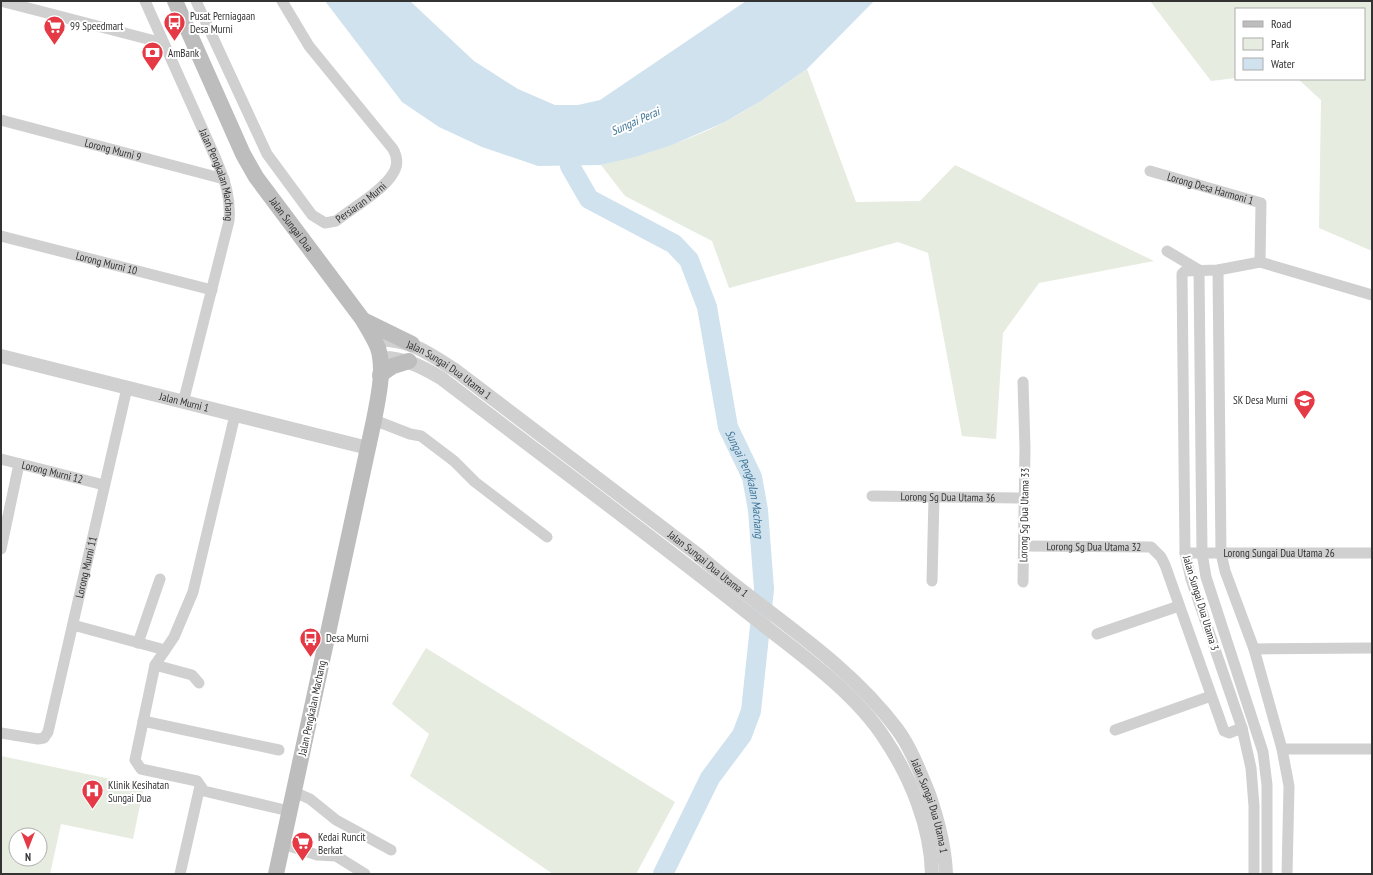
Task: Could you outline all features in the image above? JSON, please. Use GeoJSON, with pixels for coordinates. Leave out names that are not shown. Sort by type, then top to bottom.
{"type":"FeatureCollection","features":[{"type":"Feature","properties":{"kind":"main road","name":"Jalan Sungai Dua"},"geometry":{"type":"LineString","coordinates":[[175,1],[243,154],[256,177],[363,320],[374,340],[380,358],[380,376],[374,420],[368,448]]}},
{"type":"Feature","properties":{"kind":"main road"},"geometry":{"type":"LineString","coordinates":[[363,320],[412,344]]}},
{"type":"Feature","properties":{"kind":"main road"},"geometry":{"type":"LineString","coordinates":[[380,376],[393,366],[409,361]]}},
{"type":"Feature","properties":{"kind":"main road","name":"Jalan Pengkalan Machang"},"geometry":{"type":"LineString","coordinates":[[280,872],[289,811],[368,448]]}},
{"type":"Feature","properties":{"kind":"street"},"geometry":{"type":"LineString","coordinates":[[1,1],[163,43]]}},
{"type":"Feature","properties":{"kind":"street","name":"Jalan Pengkalan Machang"},"geometry":{"type":"LineString","coordinates":[[145,1],[224,180],[231,204],[230,221],[184,403]]}},
{"type":"Feature","properties":{"kind":"street","name":"Persiaran Murni"},"geometry":{"type":"LineString","coordinates":[[196,1],[267,154],[312,215],[325,223],[330,223],[336,221],[385,183],[396,168],[396,155],[393,149],[309,46],[282,1]]}},
{"type":"Feature","properties":{"kind":"street","name":"Lorong Murni 9"},"geometry":{"type":"LineString","coordinates":[[1,120],[224,180]]}},
{"type":"Feature","properties":{"kind":"street","name":"Lorong Desa Harmoni 1"},"geometry":{"type":"LineString","coordinates":[[1150,171],[1261,204],[1260,262]]}},
{"type":"Feature","properties":{"kind":"street","name":"Lorong Murni 10"},"geometry":{"type":"LineString","coordinates":[[1,236],[212,290]]}},
{"type":"Feature","properties":{"kind":"street"},"geometry":{"type":"LineString","coordinates":[[1167,251],[1199,270]]}},
{"type":"Feature","properties":{"kind":"street"},"geometry":{"type":"LineString","coordinates":[[1260,262],[1372,295]]}},
{"type":"Feature","properties":{"kind":"street","name":"Jalan Sungai Dua Utama 3"},"geometry":{"type":"LineString","coordinates":[[1254,874],[1251,768],[1242,728],[1191,579],[1185,553],[1181,278],[1185,270],[1218,270],[1260,262]]}},
{"type":"Feature","properties":{"kind":"street","name":"Jalan Sungai Dua Utama 3"},"geometry":{"type":"LineString","coordinates":[[1199,270],[1202,553],[1206,577],[1263,752],[1268,785],[1268,874]]}},
{"type":"Feature","properties":{"kind":"street"},"geometry":{"type":"LineString","coordinates":[[1218,270],[1221,553],[1225,571],[1254,649],[1282,749],[1289,786],[1287,874]]}},
{"type":"Feature","properties":{"kind":"street","name":"Jalan Sungai Dua Utama 1"},"geometry":{"type":"LineString","coordinates":[[374,340],[391,340],[412,344],[455,370],[696,554],[728,589],[797,652],[849,695],[885,738],[907,777],[922,816],[927,837],[932,874]]}},
{"type":"Feature","properties":{"kind":"street","name":"Jalan Murni 1"},"geometry":{"type":"LineString","coordinates":[[1,356],[368,448]]}},
{"type":"Feature","properties":{"kind":"street","name":"Jalan Sungai Dua Utama 1"},"geometry":{"type":"LineString","coordinates":[[380,358],[409,361],[424,367],[441,378],[728,589],[808,642],[850,676],[898,730],[920,771],[935,811],[942,838],[946,874]]}},
{"type":"Feature","properties":{"kind":"street","name":"Lorong Sg Dua Utama 33"},"geometry":{"type":"LineString","coordinates":[[1023,382],[1025,448],[1023,582]]}},
{"type":"Feature","properties":{"kind":"street","name":"Lorong Murni 11"},"geometry":{"type":"LineString","coordinates":[[1,733],[38,739],[44,738],[48,732],[127,388]]}},
{"type":"Feature","properties":{"kind":"street"},"geometry":{"type":"LineString","coordinates":[[235,415],[193,592],[184,618],[155,665],[135,760],[141,769],[197,781],[204,791],[289,811]]}},
{"type":"Feature","properties":{"kind":"street"},"geometry":{"type":"LineString","coordinates":[[374,420],[410,434],[421,436],[454,461],[475,482],[547,537]]}},
{"type":"Feature","properties":{"kind":"street","name":"Lorong Murni 12"},"geometry":{"type":"LineString","coordinates":[[1,459],[104,485]]}},
{"type":"Feature","properties":{"kind":"street"},"geometry":{"type":"LineString","coordinates":[[1,548],[19,464]]}},
{"type":"Feature","properties":{"kind":"street","name":"Lorong Sg Dua Utama 36"},"geometry":{"type":"LineString","coordinates":[[872,496],[1024,498]]}},
{"type":"Feature","properties":{"kind":"street"},"geometry":{"type":"LineString","coordinates":[[932,581],[934,497]]}},
{"type":"Feature","properties":{"kind":"street","name":"Lorong Sg Dua Utama 32"},"geometry":{"type":"LineString","coordinates":[[1024,546],[1151,547],[1161,556],[1179,606]]}},
{"type":"Feature","properties":{"kind":"street","name":"Lorong Sungai Dua Utama 26"},"geometry":{"type":"LineString","coordinates":[[1185,553],[1372,553]]}},
{"type":"Feature","properties":{"kind":"street"},"geometry":{"type":"LineString","coordinates":[[138,643],[160,579]]}},
{"type":"Feature","properties":{"kind":"street"},"geometry":{"type":"LineString","coordinates":[[1097,634],[1179,606],[1224,731],[1229,733],[1242,728]]}},
{"type":"Feature","properties":{"kind":"street"},"geometry":{"type":"LineString","coordinates":[[73,625],[165,650]]}},
{"type":"Feature","properties":{"kind":"street"},"geometry":{"type":"LineString","coordinates":[[1254,649],[1372,648]]}},
{"type":"Feature","properties":{"kind":"street"},"geometry":{"type":"LineString","coordinates":[[155,665],[192,675],[199,683]]}},
{"type":"Feature","properties":{"kind":"street"},"geometry":{"type":"LineString","coordinates":[[1115,730],[1211,696]]}},
{"type":"Feature","properties":{"kind":"street"},"geometry":{"type":"LineString","coordinates":[[143,721],[279,750]]}},
{"type":"Feature","properties":{"kind":"street"},"geometry":{"type":"LineString","coordinates":[[1282,749],[1372,749]]}},
{"type":"Feature","properties":{"kind":"street"},"geometry":{"type":"LineString","coordinates":[[180,874],[200,786]]}},
{"type":"Feature","properties":{"kind":"street"},"geometry":{"type":"LineString","coordinates":[[294,792],[310,799],[336,820],[391,850]]}},
{"type":"Feature","properties":{"kind":"street"},"geometry":{"type":"LineString","coordinates":[[283,844],[317,855],[336,856],[365,874]]}},
{"type":"Feature","properties":{"kind":"green space"},"geometry":{"type":"Polygon","coordinates":[[[1150,1],[1372,1],[1372,251],[1319,228],[1321,100],[1299,80],[1365,80],[1365,8],[1235,8],[1235,78],[1211,81],[1150,1]]]}},
{"type":"Feature","properties":{"kind":"green space"},"geometry":{"type":"Polygon","coordinates":[[[807,69],[856,202],[920,201],[955,165],[1154,261],[1039,283],[1003,333],[996,439],[962,436],[928,253],[898,242],[729,288],[712,241],[625,196],[601,165],[633,157],[695,136],[757,104],[807,69]]]}},
{"type":"Feature","properties":{"kind":"green space"},"geometry":{"type":"Polygon","coordinates":[[[426,648],[675,802],[636,874],[553,874],[410,776],[429,734],[392,704],[426,648]]]}},
{"type":"Feature","properties":{"kind":"green space"},"geometry":{"type":"Polygon","coordinates":[[[1,756],[144,786],[133,839],[61,824],[50,874],[1,874],[1,756]]]}},
{"type":"Feature","properties":{"kind":"water","name":"Sungai Perai"},"geometry":{"type":"Polygon","coordinates":[[[325,1],[410,1],[474,61],[518,89],[555,105],[578,105],[600,100],[746,1],[874,1],[807,69],[761,101],[725,122],[672,145],[635,157],[601,165],[538,166],[482,147],[439,127],[402,102],[325,1]]]}},
{"type":"Feature","properties":{"kind":"waterway","name":"Sungai Pengkalan Machang"},"geometry":{"type":"LineString","coordinates":[[566,140],[570,166],[589,199],[674,244],[689,260],[707,307],[728,427],[752,477],[758,510],[764,589],[751,711],[742,735],[710,778],[663,874]]}},
{"type":"Feature","properties":{"kind":"place","name":"Pusat Perniagaan Desa Murni"},"geometry":{"type":"Point","coordinates":[174,42]}},
{"type":"Feature","properties":{"kind":"place","name":"99 Speedmart"},"geometry":{"type":"Point","coordinates":[55,46]}},
{"type":"Feature","properties":{"kind":"place","name":"AmBank"},"geometry":{"type":"Point","coordinates":[152,72]}},
{"type":"Feature","properties":{"kind":"place","name":"SK Desa Murni"},"geometry":{"type":"Point","coordinates":[1304,420]}},
{"type":"Feature","properties":{"kind":"place","name":"Desa Murni"},"geometry":{"type":"Point","coordinates":[310,658]}},
{"type":"Feature","properties":{"kind":"place","name":"Klinik Kesihatan Sungai Dua"},"geometry":{"type":"Point","coordinates":[93,810]}},
{"type":"Feature","properties":{"kind":"place","name":"Kedai Runcit Berkat"},"geometry":{"type":"Point","coordinates":[303,862]}}]}
